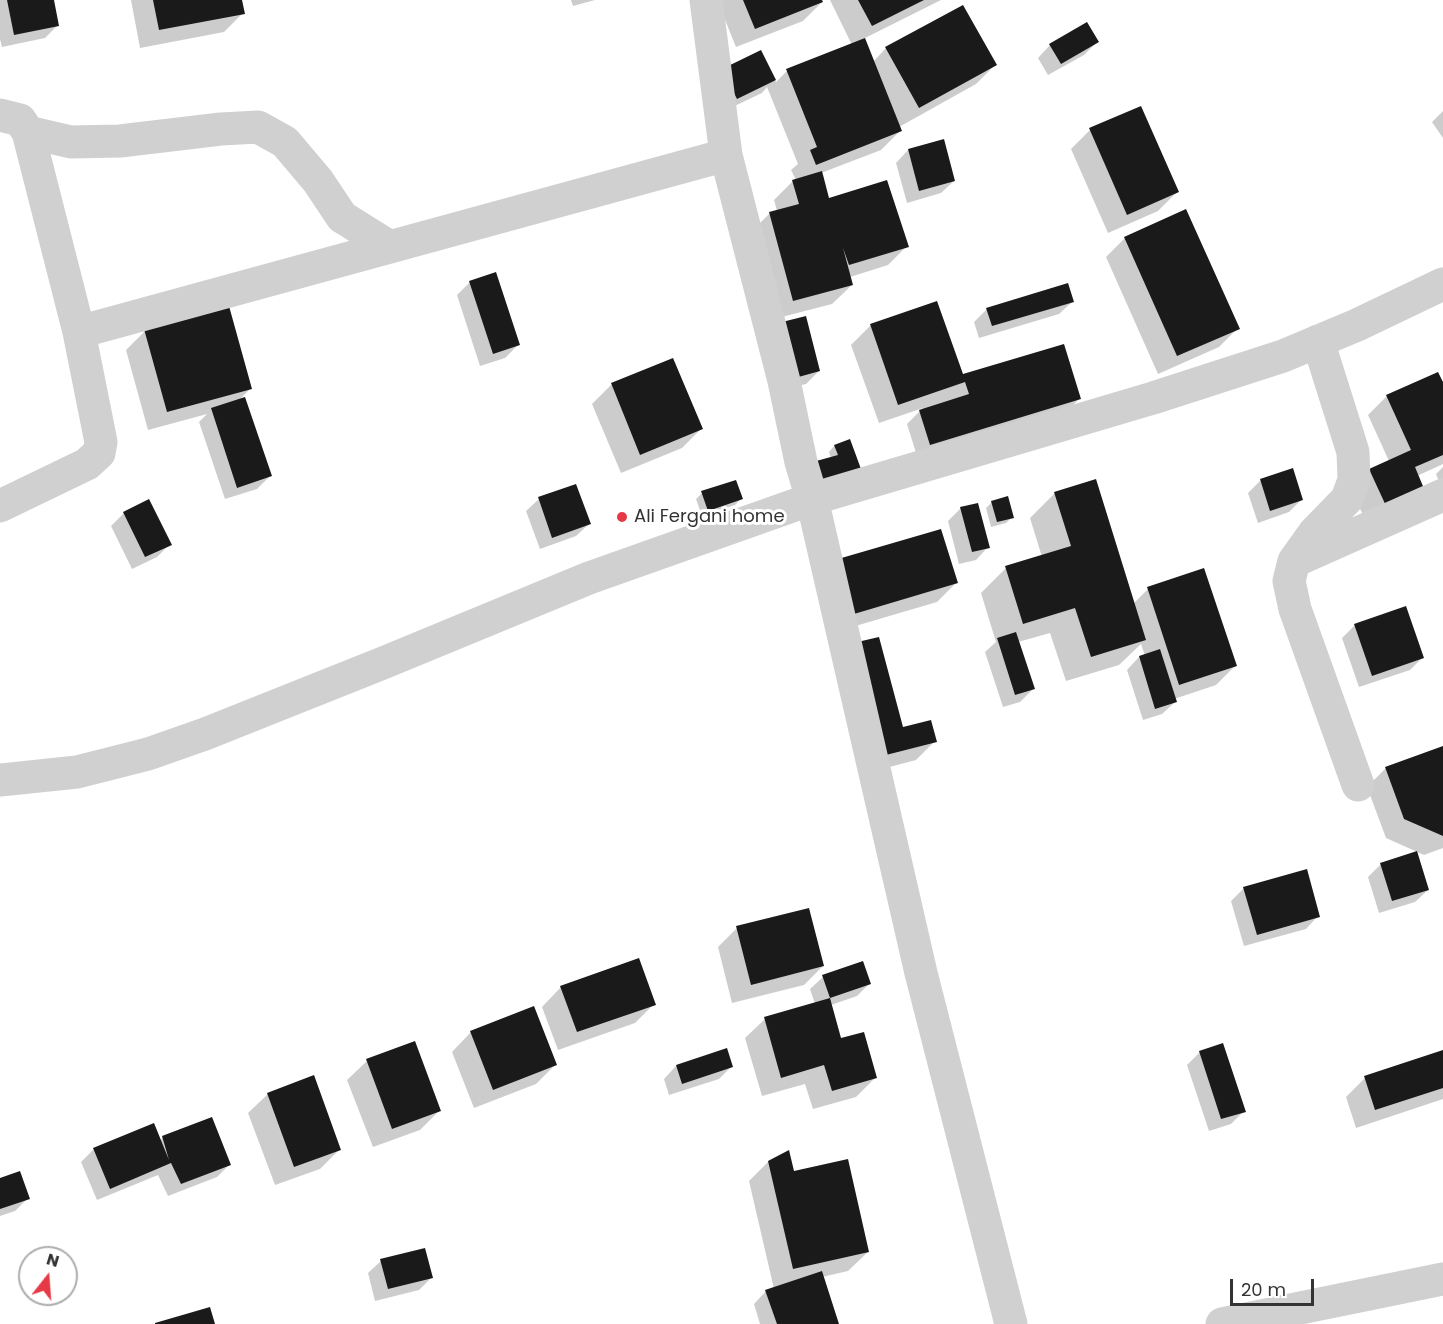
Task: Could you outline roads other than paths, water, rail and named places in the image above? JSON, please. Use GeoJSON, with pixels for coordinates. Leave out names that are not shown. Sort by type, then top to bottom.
{"type":"FeatureCollection","features":[{"type":"Feature","properties":{"kind":"street"},"geometry":{"type":"LineString","coordinates":[[706,0],[726,155],[784,381],[921,973],[1011,1324]]}},
{"type":"Feature","properties":{"kind":"street"},"geometry":{"type":"LineString","coordinates":[[0,115],[20,120],[28,132],[79,332],[101,442],[99,453],[87,464],[0,506]]}},
{"type":"Feature","properties":{"kind":"street"},"geometry":{"type":"LineString","coordinates":[[28,132],[71,142],[120,141],[220,129],[258,127],[285,142],[318,181],[342,217],[390,247]]}},
{"type":"Feature","properties":{"kind":"street"},"geometry":{"type":"LineString","coordinates":[[79,332],[726,155]]}},
{"type":"Feature","properties":{"kind":"street"},"geometry":{"type":"LineString","coordinates":[[0,780],[76,772],[148,754],[383,663],[589,578],[812,499],[1153,398],[1283,356],[1358,325],[1443,284]]}},
{"type":"Feature","properties":{"kind":"street"},"geometry":{"type":"LineString","coordinates":[[1318,341],[1353,452],[1354,480],[1347,499],[1314,533],[1294,561],[1289,581],[1295,609],[1358,785]]}},
{"type":"Feature","properties":{"kind":"street"},"geometry":{"type":"LineString","coordinates":[[1294,561],[1443,495]]}},
{"type":"Feature","properties":{"kind":"street"},"geometry":{"type":"LineString","coordinates":[[1222,1324],[1443,1279]]}},
{"type":"Feature","properties":{"kind":"place","name":"Ali Fergani home"},"geometry":{"type":"Point","coordinates":[622,517]}}]}
